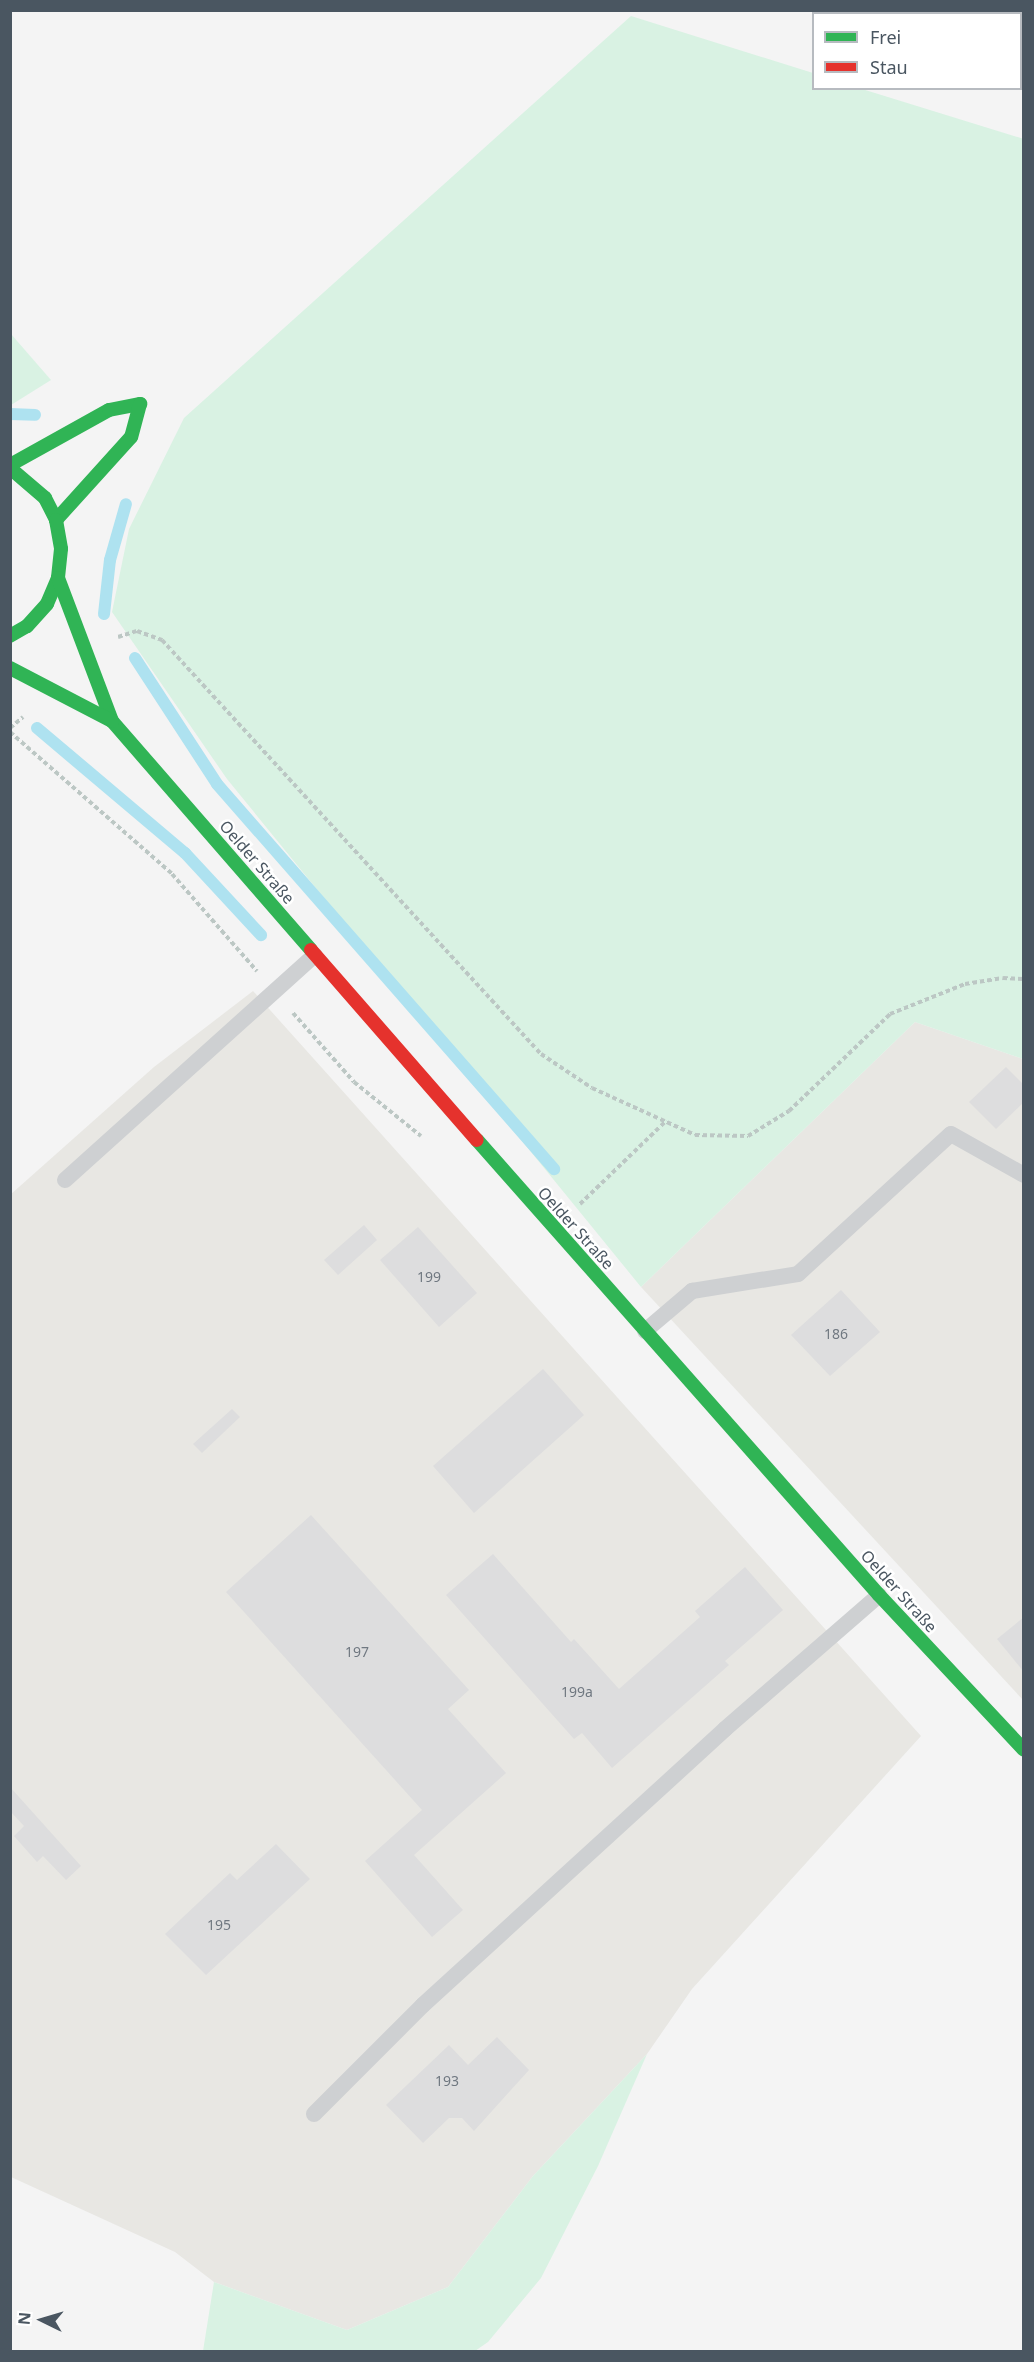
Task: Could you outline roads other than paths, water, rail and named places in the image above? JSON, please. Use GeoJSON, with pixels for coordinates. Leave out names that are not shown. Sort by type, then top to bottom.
{"type":"FeatureCollection","features":[{"type":"Feature","properties":{"kind":"street"},"geometry":{"type":"LineString","coordinates":[[10,636],[27,626],[47,604],[58,578],[61,549],[56,520],[45,498],[10,466],[109,410],[140,404],[131,437],[56,520]]}},
{"type":"Feature","properties":{"kind":"street","name":"Oelder Straße"},"geometry":{"type":"LineString","coordinates":[[58,578],[112,721],[554,1229],[879,1595],[1023,1750]]}},
{"type":"Feature","properties":{"kind":"street","name":"Oelder Straße"},"geometry":{"type":"LineString","coordinates":[[10,668],[112,721]]}},
{"type":"Feature","properties":{"kind":"lane"},"geometry":{"type":"LineString","coordinates":[[65,1180],[315,955]]}},
{"type":"Feature","properties":{"kind":"lane"},"geometry":{"type":"LineString","coordinates":[[645,1331],[692,1291],[798,1274],[951,1134],[1023,1175]]}},
{"type":"Feature","properties":{"kind":"lane"},"geometry":{"type":"LineString","coordinates":[[314,2114],[431,1997],[879,1595]]}},
{"type":"Feature","properties":{"kind":"waterway"},"geometry":{"type":"LineString","coordinates":[[10,414],[35,415]]}},
{"type":"Feature","properties":{"kind":"waterway"},"geometry":{"type":"LineString","coordinates":[[104,614],[110,560],[126,504]]}},
{"type":"Feature","properties":{"kind":"waterway"},"geometry":{"type":"LineString","coordinates":[[135,658],[217,784],[554,1169]]}},
{"type":"Feature","properties":{"kind":"waterway"},"geometry":{"type":"LineString","coordinates":[[37,728],[185,853],[261,935]]}}]}
